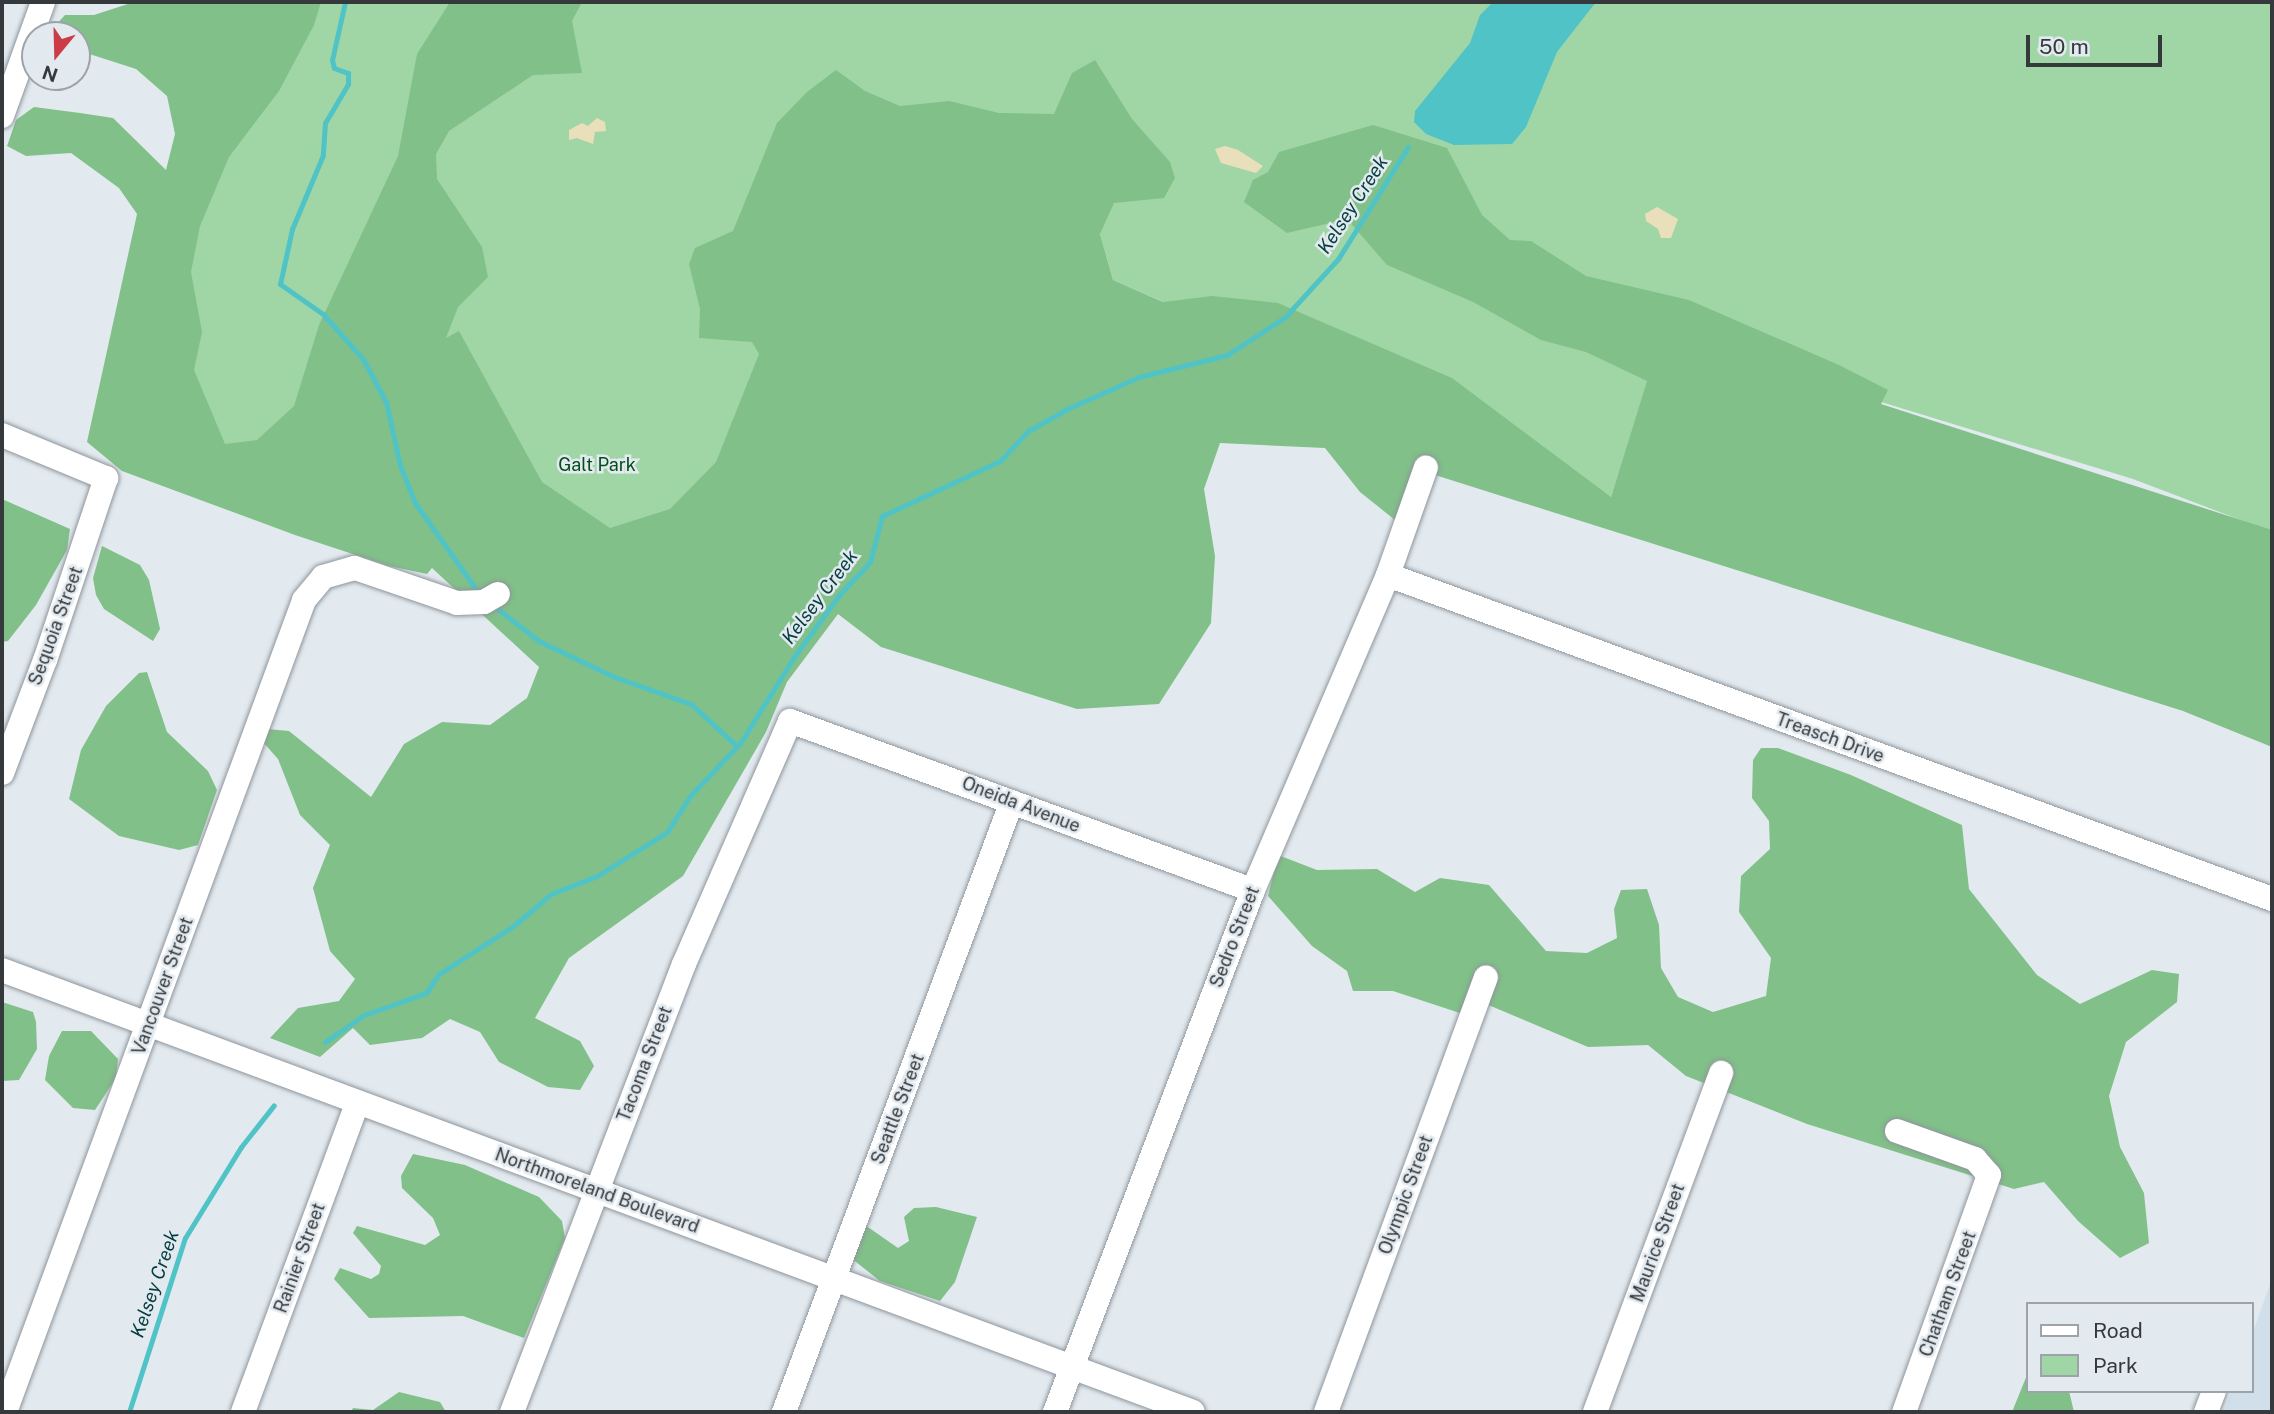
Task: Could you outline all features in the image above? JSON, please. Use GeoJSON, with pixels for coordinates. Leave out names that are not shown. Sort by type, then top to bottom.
{"type":"FeatureCollection","features":[{"type":"Feature","properties":{"kind":"street"},"geometry":{"type":"LineString","coordinates":[[2,116],[43,2]]}},
{"type":"Feature","properties":{"kind":"street","name":"Sequoia Street"},"geometry":{"type":"LineString","coordinates":[[2,435],[106,478],[46,660],[2,774]]}},
{"type":"Feature","properties":{"kind":"street","name":"Sedro Street"},"geometry":{"type":"LineString","coordinates":[[1055,1412],[1074,1368],[1253,890],[1388,575],[1426,467]]}},
{"type":"Feature","properties":{"kind":"street","name":"Vancouver Street"},"geometry":{"type":"LineString","coordinates":[[5,1412],[304,600],[323,577],[335,570],[369,572],[469,605],[498,594]]}},
{"type":"Feature","properties":{"kind":"street","name":"Treasch Drive"},"geometry":{"type":"LineString","coordinates":[[1388,575],[2272,899]]}},
{"type":"Feature","properties":{"kind":"street","name":"Oneida Avenue"},"geometry":{"type":"LineString","coordinates":[[790,721],[1011,804],[1253,890]]}},
{"type":"Feature","properties":{"kind":"street","name":"Tacoma Street"},"geometry":{"type":"LineString","coordinates":[[512,1412],[684,964],[790,721]]}},
{"type":"Feature","properties":{"kind":"street","name":"Seattle Street"},"geometry":{"type":"LineString","coordinates":[[784,1412],[1011,804]]}},
{"type":"Feature","properties":{"kind":"street","name":"Northmoreland Boulevard"},"geometry":{"type":"LineString","coordinates":[[2,970],[1193,1412]]}},
{"type":"Feature","properties":{"kind":"street","name":"Olympic Street"},"geometry":{"type":"LineString","coordinates":[[1326,1412],[1486,978]]}},
{"type":"Feature","properties":{"kind":"street","name":"Maurice Street"},"geometry":{"type":"LineString","coordinates":[[1595,1412],[1721,1073]]}},
{"type":"Feature","properties":{"kind":"street","name":"Rainier Street"},"geometry":{"type":"LineString","coordinates":[[243,1412],[357,1103]]}},
{"type":"Feature","properties":{"kind":"street","name":"Chatham Street"},"geometry":{"type":"LineString","coordinates":[[1897,1131],[1975,1159],[1989,1175],[1904,1412]]}},
{"type":"Feature","properties":{"kind":"street"},"geometry":{"type":"LineString","coordinates":[[2206,1412],[2213,1393]]}},
{"type":"Feature","properties":{"kind":"shaded area"},"geometry":{"type":"Polygon","coordinates":[[[2272,1279],[2272,1412],[2224,1412],[2231,1393],[2253,1393],[2253,1331],[2272,1279]]]}},
{"type":"Feature","properties":{"kind":"green space"},"geometry":{"type":"Polygon","coordinates":[[[134,2],[321,2],[314,25],[279,91],[229,157],[200,226],[191,272],[202,332],[194,370],[225,444],[257,440],[294,406],[319,325],[398,156],[417,54],[450,2],[582,2],[572,21],[582,73],[533,75],[449,131],[436,154],[437,179],[482,247],[488,277],[458,307],[446,338],[459,331],[542,482],[610,528],[670,509],[716,462],[759,354],[752,342],[699,338],[700,309],[689,264],[695,248],[733,231],[777,123],[807,92],[836,70],[865,91],[900,106],[949,101],[999,113],[1054,114],[1072,73],[1095,60],[1132,119],[1170,162],[1175,178],[1164,198],[1114,203],[1100,234],[1113,280],[1163,302],[1212,296],[1278,303],[1452,378],[1611,497],[1647,381],[1586,352],[1541,340],[1473,302],[1387,265],[1347,219],[1287,233],[1244,202],[1253,180],[1268,172],[1279,152],[1373,125],[1447,148],[1482,215],[1510,240],[1531,241],[1586,276],[1689,300],[1839,365],[1888,390],[1881,404],[2272,530],[2272,747],[2183,711],[1416,469],[1395,520],[1360,492],[1325,448],[1220,443],[1204,489],[1215,556],[1211,623],[1159,704],[1077,709],[881,647],[838,614],[787,682],[766,732],[683,876],[569,958],[535,1018],[580,1041],[594,1066],[580,1090],[548,1087],[499,1062],[480,1032],[450,1019],[422,1038],[370,1045],[353,1028],[320,1057],[270,1038],[298,1008],[339,1001],[355,979],[330,951],[313,888],[330,845],[300,815],[278,759],[262,741],[267,729],[289,731],[371,797],[404,744],[442,722],[490,725],[527,698],[539,667],[432,568],[427,574],[389,566],[295,535],[122,471],[87,442],[137,214],[119,188],[71,153],[26,156],[7,146],[16,120],[34,107],[80,113],[113,118],[166,170],[175,134],[167,96],[136,69],[91,55],[91,21],[60,21],[65,15],[94,15],[134,2]]]}},
{"type":"Feature","properties":{"kind":"green space","name":"Galt Park"},"geometry":{"type":"Polygon","coordinates":[[[284,2],[2272,2],[2272,532],[2133,479],[1662,335],[1611,497],[1113,280],[1100,234],[621,706],[356,472],[120,459],[206,152],[284,2]]]}},
{"type":"Feature","properties":{"kind":"green space"},"geometry":{"type":"Polygon","coordinates":[[[2,499],[70,529],[67,550],[36,605],[8,641],[2,642],[2,499]]]}},
{"type":"Feature","properties":{"kind":"green space"},"geometry":{"type":"Polygon","coordinates":[[[102,546],[140,565],[149,580],[160,629],[153,641],[104,609],[96,595],[93,578],[102,546]]]}},
{"type":"Feature","properties":{"kind":"green space"},"geometry":{"type":"Polygon","coordinates":[[[147,672],[167,732],[208,771],[217,790],[198,845],[179,850],[119,836],[69,799],[81,750],[106,706],[139,673],[147,672]]]}},
{"type":"Feature","properties":{"kind":"green space"},"geometry":{"type":"Polygon","coordinates":[[[1761,748],[1778,748],[1851,775],[1962,825],[1969,889],[2037,975],[2080,1004],[2152,970],[2179,974],[2177,1002],[2126,1042],[2109,1096],[2120,1147],[2144,1193],[2149,1243],[2120,1258],[2078,1221],[2044,1182],[2014,1189],[1807,1124],[1686,1076],[1648,1045],[1588,1047],[1479,1001],[1472,1017],[1393,991],[1353,991],[1347,971],[1312,946],[1268,896],[1278,855],[1317,870],[1377,869],[1415,892],[1440,878],[1489,885],[1546,951],[1587,953],[1617,938],[1614,909],[1621,890],[1647,889],[1659,925],[1661,968],[1678,997],[1713,1012],[1766,996],[1771,958],[1739,912],[1741,876],[1770,849],[1769,821],[1752,798],[1753,760],[1761,748]]]}},
{"type":"Feature","properties":{"kind":"green space"},"geometry":{"type":"Polygon","coordinates":[[[2,1002],[33,1012],[36,1022],[37,1049],[19,1080],[2,1081],[2,1002]]]}},
{"type":"Feature","properties":{"kind":"green space"},"geometry":{"type":"Polygon","coordinates":[[[62,1031],[91,1031],[118,1059],[116,1078],[95,1110],[73,1108],[45,1080],[49,1056],[62,1031]]]}},
{"type":"Feature","properties":{"kind":"green space"},"geometry":{"type":"Polygon","coordinates":[[[413,1154],[465,1165],[539,1197],[562,1221],[565,1238],[524,1338],[463,1316],[369,1318],[334,1279],[340,1268],[371,1279],[379,1274],[381,1266],[353,1233],[357,1226],[425,1245],[440,1235],[433,1218],[402,1188],[401,1176],[413,1154]]]}},
{"type":"Feature","properties":{"kind":"green space"},"geometry":{"type":"Polygon","coordinates":[[[936,1207],[977,1217],[955,1282],[940,1301],[880,1281],[851,1258],[865,1225],[898,1248],[909,1241],[904,1217],[914,1208],[936,1207]]]}},
{"type":"Feature","properties":{"kind":"green space"},"geometry":{"type":"Polygon","coordinates":[[[2025,1380],[2025,1393],[2069,1393],[2074,1412],[2012,1412],[2025,1380]]]}},
{"type":"Feature","properties":{"kind":"green space"},"geometry":{"type":"Polygon","coordinates":[[[399,1392],[440,1402],[446,1412],[351,1412],[353,1408],[373,1410],[399,1392]]]}},
{"type":"Feature","properties":{"kind":"sand"},"geometry":{"type":"Polygon","coordinates":[[[597,118],[605,122],[606,131],[595,132],[593,144],[577,138],[569,140],[569,130],[582,123],[588,126],[597,118]]]}},
{"type":"Feature","properties":{"kind":"sand"},"geometry":{"type":"Polygon","coordinates":[[[1225,146],[1238,150],[1263,166],[1256,173],[1221,163],[1215,149],[1225,146]]]}},
{"type":"Feature","properties":{"kind":"sand"},"geometry":{"type":"Polygon","coordinates":[[[1657,207],[1678,219],[1671,238],[1661,238],[1658,229],[1646,221],[1645,214],[1657,207]]]}},
{"type":"Feature","properties":{"kind":"water"},"geometry":{"type":"Polygon","coordinates":[[[1493,2],[1596,2],[1557,52],[1526,127],[1512,144],[1454,145],[1426,134],[1414,122],[1415,111],[1470,43],[1480,15],[1493,2]]]}},
{"type":"Feature","properties":{"kind":"waterway"},"geometry":{"type":"LineString","coordinates":[[345,2],[332,60],[334,68],[348,73],[348,84],[325,123],[323,155],[292,229],[280,284],[323,314],[363,359],[386,402],[400,465],[415,503],[476,589]]}},
{"type":"Feature","properties":{"kind":"waterway","name":"Kelsey Creek"},"geometry":{"type":"LineString","coordinates":[[325,1042],[364,1015],[426,993],[439,974],[512,927],[551,894],[597,876],[667,832],[690,796],[741,742],[794,657],[839,595],[870,562],[882,516],[1000,461],[1028,431],[1069,408],[1139,377],[1227,355],[1285,317],[1338,259],[1408,147]]}},
{"type":"Feature","properties":{"kind":"waterway"},"geometry":{"type":"LineString","coordinates":[[499,610],[539,641],[612,676],[691,704],[737,746]]}},
{"type":"Feature","properties":{"kind":"waterway","name":"Kelsey Creek"},"geometry":{"type":"LineString","coordinates":[[129,1412],[185,1238],[241,1147],[274,1105]]}}]}
